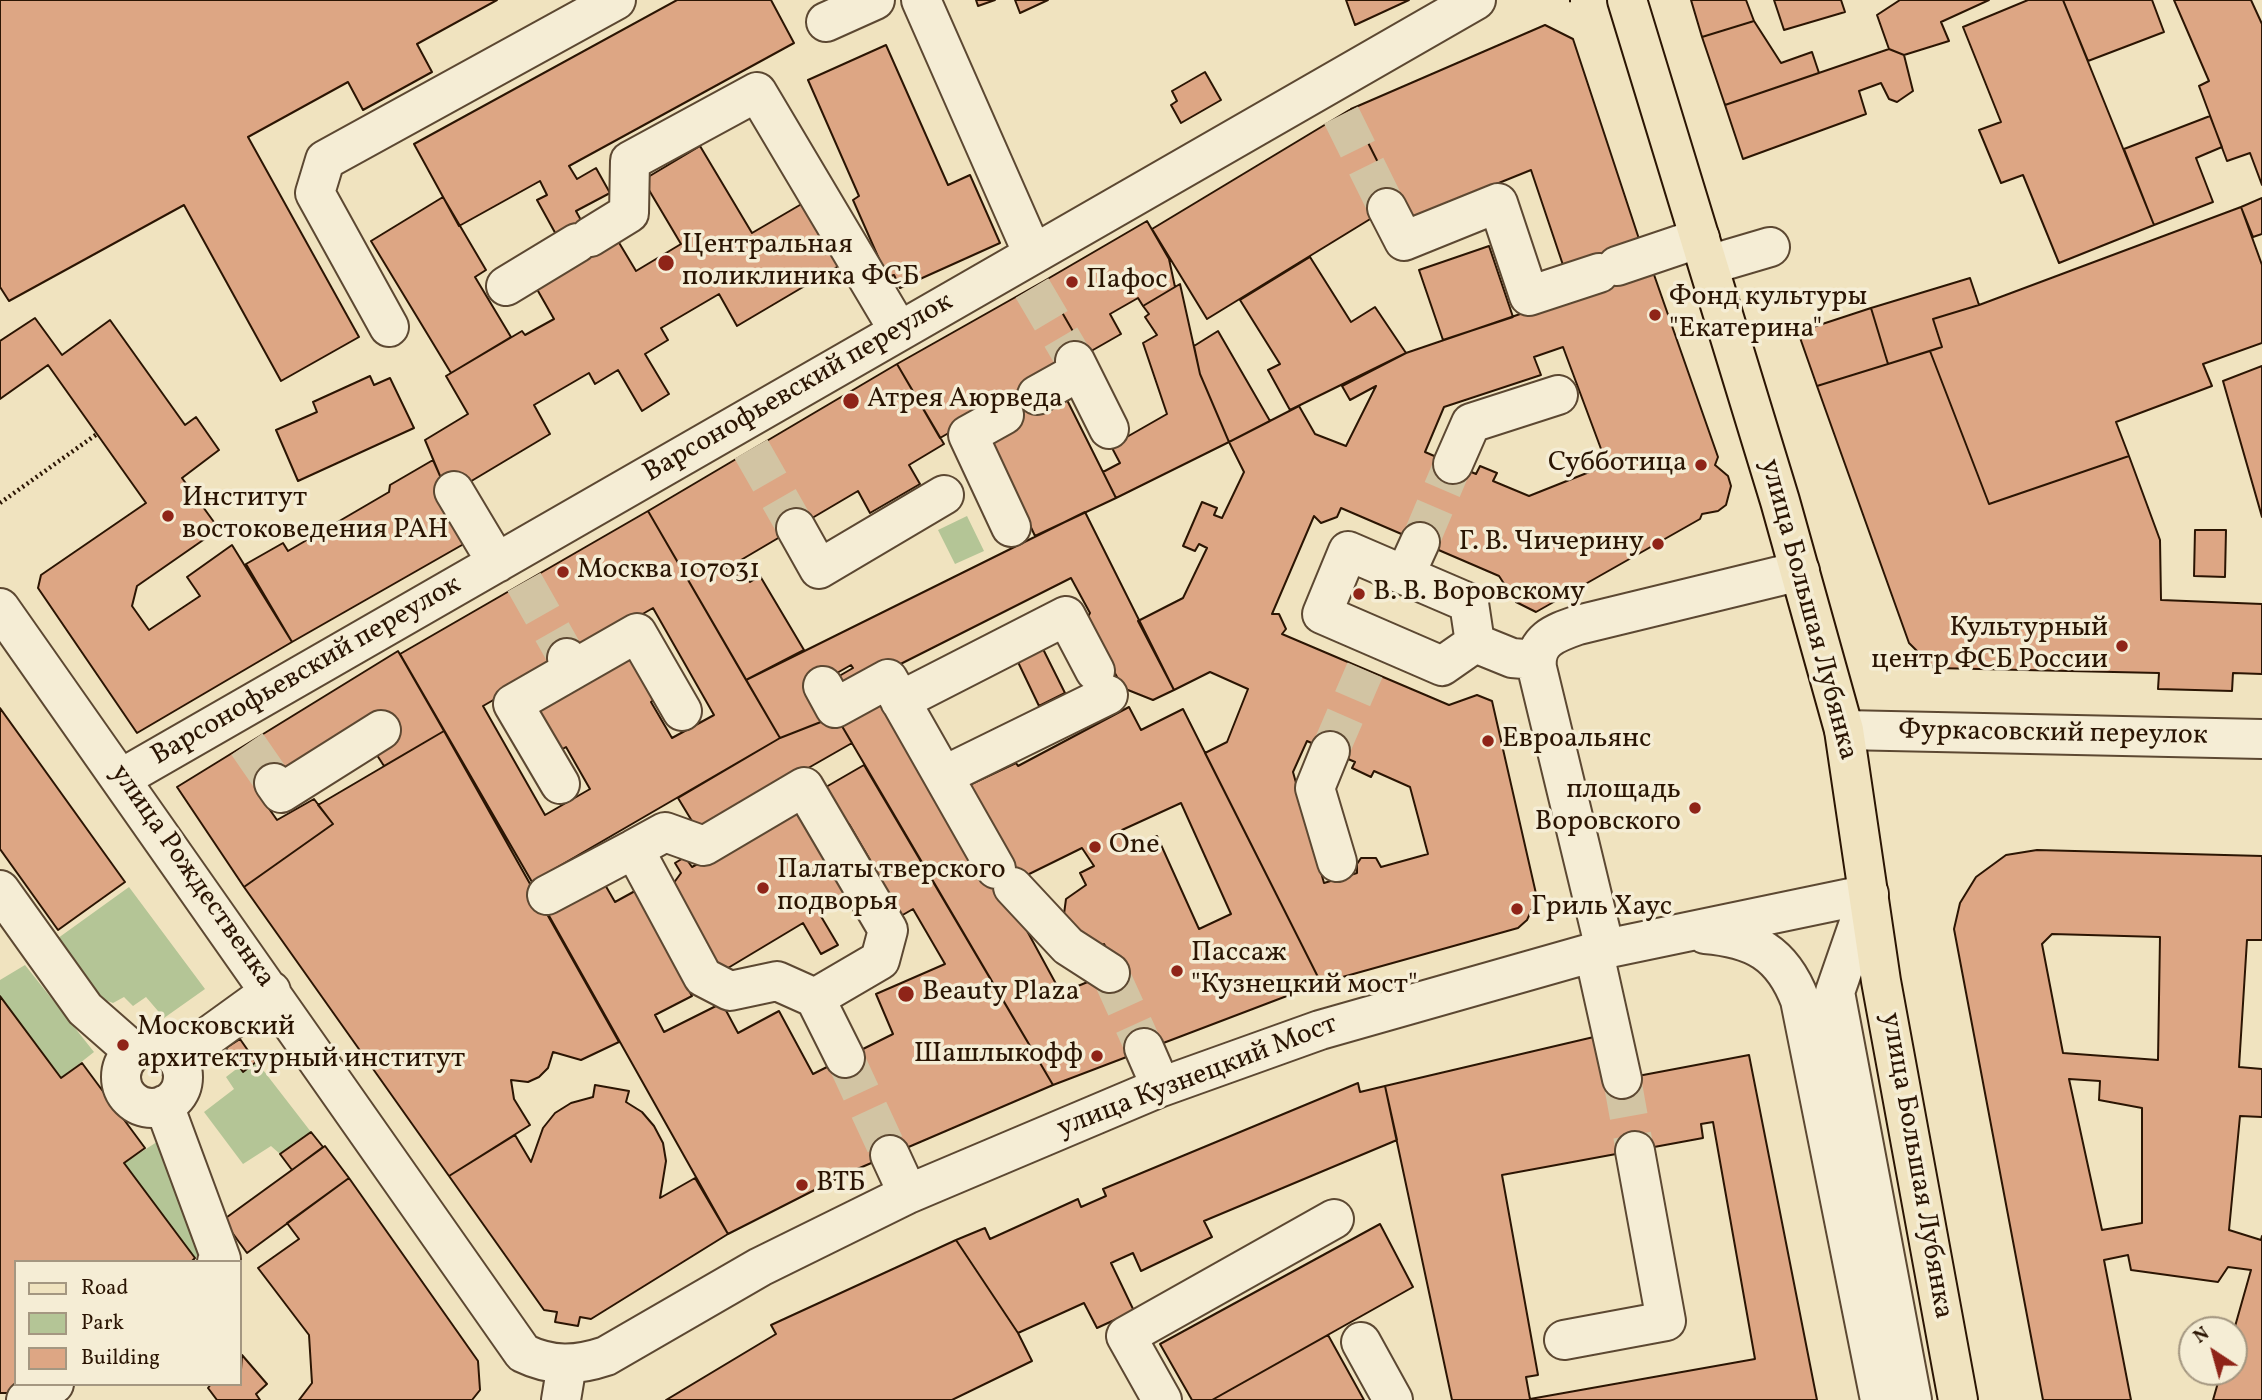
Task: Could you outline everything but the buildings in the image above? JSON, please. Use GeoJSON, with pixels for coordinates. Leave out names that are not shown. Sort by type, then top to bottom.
{"type":"FeatureCollection","features":[{"type":"Feature","properties":{"kind":"main road","name":"улица Большая Лубянка"},"geometry":{"type":"LineString","coordinates":[[1627,0],[1800,571],[1844,730],[1881,981],[1958,1400]]}},
{"type":"Feature","properties":{"kind":"street"},"geometry":{"type":"LineString","coordinates":[[388,327],[316,194],[325,160],[616,0]]}},
{"type":"Feature","properties":{"kind":"street"},"geometry":{"type":"LineString","coordinates":[[826,22],[875,0]]}},
{"type":"Feature","properties":{"kind":"street"},"geometry":{"type":"LineString","coordinates":[[920,0],[1028,269]]}},
{"type":"Feature","properties":{"kind":"street","name":"Варсонофьевский переулок"},"geometry":{"type":"LineString","coordinates":[[122,778],[238,730],[510,567],[744,437],[899,331],[1028,269],[1334,100],[1476,0]]}},
{"type":"Feature","properties":{"kind":"street"},"geometry":{"type":"LineString","coordinates":[[506,286],[629,213],[630,161],[757,92],[899,331]]}},
{"type":"Feature","properties":{"kind":"street"},"geometry":{"type":"LineString","coordinates":[[1387,208],[1404,241],[1498,204],[1529,296],[1608,269],[1704,251],[1770,247]]}},
{"type":"Feature","properties":{"kind":"street"},"geometry":{"type":"LineString","coordinates":[[1037,396],[1077,366],[1109,429]]}},
{"type":"Feature","properties":{"kind":"street"},"geometry":{"type":"LineString","coordinates":[[1453,464],[1471,424],[1558,395]]}},
{"type":"Feature","properties":{"kind":"street"},"geometry":{"type":"LineString","coordinates":[[1004,415],[968,435],[1011,527]]}},
{"type":"Feature","properties":{"kind":"street"},"geometry":{"type":"LineString","coordinates":[[454,491],[510,567]]}},
{"type":"Feature","properties":{"kind":"street"},"geometry":{"type":"LineString","coordinates":[[796,528],[819,569],[944,495]]}},
{"type":"Feature","properties":{"kind":"street"},"geometry":{"type":"LineString","coordinates":[[1348,551],[1413,559],[1469,603],[1475,643],[1442,666],[1372,654],[1322,614],[1348,551]]}},
{"type":"Feature","properties":{"kind":"street"},"geometry":{"type":"LineString","coordinates":[[1622,1079],[1599,951],[1536,660],[1544,641],[1553,634],[1578,625],[1800,571]]}},
{"type":"Feature","properties":{"kind":"street"},"geometry":{"type":"LineString","coordinates":[[900,701],[1066,616],[1102,683],[943,776]]}},
{"type":"Feature","properties":{"kind":"street","name":"улица Рождественка"},"geometry":{"type":"LineString","coordinates":[[4,623],[122,778],[523,1353],[542,1362],[564,1380]]}},
{"type":"Feature","properties":{"kind":"street"},"geometry":{"type":"LineString","coordinates":[[560,784],[513,704],[571,664],[637,633],[682,711]]}},
{"type":"Feature","properties":{"kind":"street"},"geometry":{"type":"LineString","coordinates":[[1475,643],[1512,658],[1536,660]]}},
{"type":"Feature","properties":{"kind":"street"},"geometry":{"type":"LineString","coordinates":[[823,686],[835,708],[888,680],[1004,878],[1068,946],[1110,973]]}},
{"type":"Feature","properties":{"kind":"street"},"geometry":{"type":"LineString","coordinates":[[274,783],[281,793],[382,730]]}},
{"type":"Feature","properties":{"kind":"street","name":"Фуркасовский переулок"},"geometry":{"type":"LineString","coordinates":[[1844,730],[2262,739]]}},
{"type":"Feature","properties":{"kind":"street"},"geometry":{"type":"LineString","coordinates":[[1330,751],[1315,788],[1337,862]]}},
{"type":"Feature","properties":{"kind":"street"},"geometry":{"type":"LineString","coordinates":[[547,895],[665,832],[704,846],[804,787],[888,930],[880,960],[815,998]]}},
{"type":"Feature","properties":{"kind":"street"},"geometry":{"type":"LineString","coordinates":[[634,849],[703,977],[730,991],[777,982],[815,998],[845,1058]]}},
{"type":"Feature","properties":{"kind":"street"},"geometry":{"type":"LineString","coordinates":[[1869,894],[1835,992],[1912,1400]]}},
{"type":"Feature","properties":{"kind":"street","name":"улица Кузнецкий Мост"},"geometry":{"type":"LineString","coordinates":[[564,1380],[583,1364],[606,1356],[760,1267],[908,1194],[1161,1087],[1320,1030],[1599,951],[1869,894]]}},
{"type":"Feature","properties":{"kind":"street"},"geometry":{"type":"LineString","coordinates":[[7,916],[85,1009],[134,1052]]}},
{"type":"Feature","properties":{"kind":"street"},"geometry":{"type":"LineString","coordinates":[[1685,932],[1729,936],[1756,945],[1772,956],[1791,978],[1800,1000],[1880,1400]]}},
{"type":"Feature","properties":{"kind":"street"},"geometry":{"type":"LineString","coordinates":[[177,1059],[271,990]]}},
{"type":"Feature","properties":{"kind":"street"},"geometry":{"type":"LineString","coordinates":[[157,1046],[177,1059],[183,1082],[178,1093],[164,1105],[147,1108],[127,1095],[121,1072],[134,1052],[157,1046]]}},
{"type":"Feature","properties":{"kind":"street"},"geometry":{"type":"LineString","coordinates":[[1144,1048],[1161,1087]]}},
{"type":"Feature","properties":{"kind":"street"},"geometry":{"type":"LineString","coordinates":[[164,1105],[219,1260]]}},
{"type":"Feature","properties":{"kind":"street"},"geometry":{"type":"LineString","coordinates":[[1564,1340],[1666,1321],[1635,1151]]}},
{"type":"Feature","properties":{"kind":"street"},"geometry":{"type":"LineString","coordinates":[[890,1155],[908,1194]]}},
{"type":"Feature","properties":{"kind":"street"},"geometry":{"type":"LineString","coordinates":[[1162,1400],[1126,1336],[1335,1219]]}},
{"type":"Feature","properties":{"kind":"street"},"geometry":{"type":"LineString","coordinates":[[1361,1342],[1393,1400]]}},
{"type":"Feature","properties":{"kind":"street"},"geometry":{"type":"LineString","coordinates":[[26,1400],[37,1397],[51,1386]]}},
{"type":"Feature","properties":{"kind":"path"},"geometry":{"type":"LineString","coordinates":[[0,503],[97,434]]}},
{"type":"Feature","properties":{"kind":"green space"},"geometry":{"type":"Polygon","coordinates":[[[967,516],[984,551],[955,564],[938,530],[967,516]]]}},
{"type":"Feature","properties":{"kind":"green space"},"geometry":{"type":"Polygon","coordinates":[[[129,887],[205,989],[164,1018],[146,997],[133,1006],[124,997],[113,1003],[97,997],[54,941],[129,887]]]}},
{"type":"Feature","properties":{"kind":"green space"},"geometry":{"type":"Polygon","coordinates":[[[25,965],[94,1052],[61,1078],[0,996],[0,980],[25,965]]]}},
{"type":"Feature","properties":{"kind":"green space"},"geometry":{"type":"Polygon","coordinates":[[[253,1057],[311,1132],[280,1154],[271,1146],[243,1164],[204,1112],[234,1089],[226,1077],[239,1067],[243,1071],[256,1062],[253,1057]]]}},
{"type":"Feature","properties":{"kind":"green space"},"geometry":{"type":"Polygon","coordinates":[[[160,1140],[202,1252],[195,1258],[124,1163],[160,1140]]]}},
{"type":"Feature","properties":{"kind":"tunnel"},"geometry":{"type":"LineString","coordinates":[[1341,115],[1387,208]]}},
{"type":"Feature","properties":{"kind":"tunnel"},"geometry":{"type":"LineString","coordinates":[[1032,288],[1075,361]]}},
{"type":"Feature","properties":{"kind":"tunnel"},"geometry":{"type":"LineString","coordinates":[[751,449],[796,528]]}},
{"type":"Feature","properties":{"kind":"tunnel"},"geometry":{"type":"LineString","coordinates":[[1420,542],[1453,464]]}},
{"type":"Feature","properties":{"kind":"tunnel"},"geometry":{"type":"LineString","coordinates":[[524,582],[567,658]]}},
{"type":"Feature","properties":{"kind":"tunnel"},"geometry":{"type":"LineString","coordinates":[[1330,751],[1365,670]]}},
{"type":"Feature","properties":{"kind":"tunnel"},"geometry":{"type":"LineString","coordinates":[[247,744],[274,783]]}},
{"type":"Feature","properties":{"kind":"tunnel"},"geometry":{"type":"LineString","coordinates":[[1110,973],[1144,1048]]}},
{"type":"Feature","properties":{"kind":"tunnel"},"geometry":{"type":"LineString","coordinates":[[845,1058],[890,1155]]}},
{"type":"Feature","properties":{"kind":"tunnel"},"geometry":{"type":"LineString","coordinates":[[1622,1079],[1635,1151]]}},
{"type":"Feature","properties":{"kind":"place","name":"Центральная поликлиника ФСБ"},"geometry":{"type":"Point","coordinates":[666,263]}},
{"type":"Feature","properties":{"kind":"place","name":"Пафос"},"geometry":{"type":"Point","coordinates":[1072,282]}},
{"type":"Feature","properties":{"kind":"place","name":"Фонд культуры \"Екатерина\""},"geometry":{"type":"Point","coordinates":[1655,315]}},
{"type":"Feature","properties":{"kind":"place","name":"Атрея Аюрведа"},"geometry":{"type":"Point","coordinates":[851,401]}},
{"type":"Feature","properties":{"kind":"place","name":"Субботица"},"geometry":{"type":"Point","coordinates":[1701,465]}},
{"type":"Feature","properties":{"kind":"place","name":"Институт востоковедения РАН"},"geometry":{"type":"Point","coordinates":[168,516]}},
{"type":"Feature","properties":{"kind":"place","name":"Г. В. Чичерину"},"geometry":{"type":"Point","coordinates":[1658,544]}},
{"type":"Feature","properties":{"kind":"place","name":"Москва 107031"},"geometry":{"type":"Point","coordinates":[563,572]}},
{"type":"Feature","properties":{"kind":"place","name":"В. В. Воровскому"},"geometry":{"type":"Point","coordinates":[1359,594]}},
{"type":"Feature","properties":{"kind":"place","name":"Культурный центр ФСБ России"},"geometry":{"type":"Point","coordinates":[2122,646]}},
{"type":"Feature","properties":{"kind":"place","name":"Евроальянс"},"geometry":{"type":"Point","coordinates":[1488,741]}},
{"type":"Feature","properties":{"kind":"place","name":"площадь Воровского"},"geometry":{"type":"Point","coordinates":[1695,808]}},
{"type":"Feature","properties":{"kind":"place","name":"One"},"geometry":{"type":"Point","coordinates":[1095,847]}},
{"type":"Feature","properties":{"kind":"place","name":"Палаты тверского подворья"},"geometry":{"type":"Point","coordinates":[763,888]}},
{"type":"Feature","properties":{"kind":"place","name":"Гриль Хаус"},"geometry":{"type":"Point","coordinates":[1517,909]}},
{"type":"Feature","properties":{"kind":"place","name":"Пассаж \"Кузнецкий мост\""},"geometry":{"type":"Point","coordinates":[1177,971]}},
{"type":"Feature","properties":{"kind":"place","name":"Beauty Plaza"},"geometry":{"type":"Point","coordinates":[906,994]}},
{"type":"Feature","properties":{"kind":"place","name":"Московский архитектурный институт"},"geometry":{"type":"Point","coordinates":[123,1045]}},
{"type":"Feature","properties":{"kind":"place","name":"Шашлыкофф"},"geometry":{"type":"Point","coordinates":[1097,1056]}},
{"type":"Feature","properties":{"kind":"place","name":"ВТБ"},"geometry":{"type":"Point","coordinates":[802,1185]}}]}
